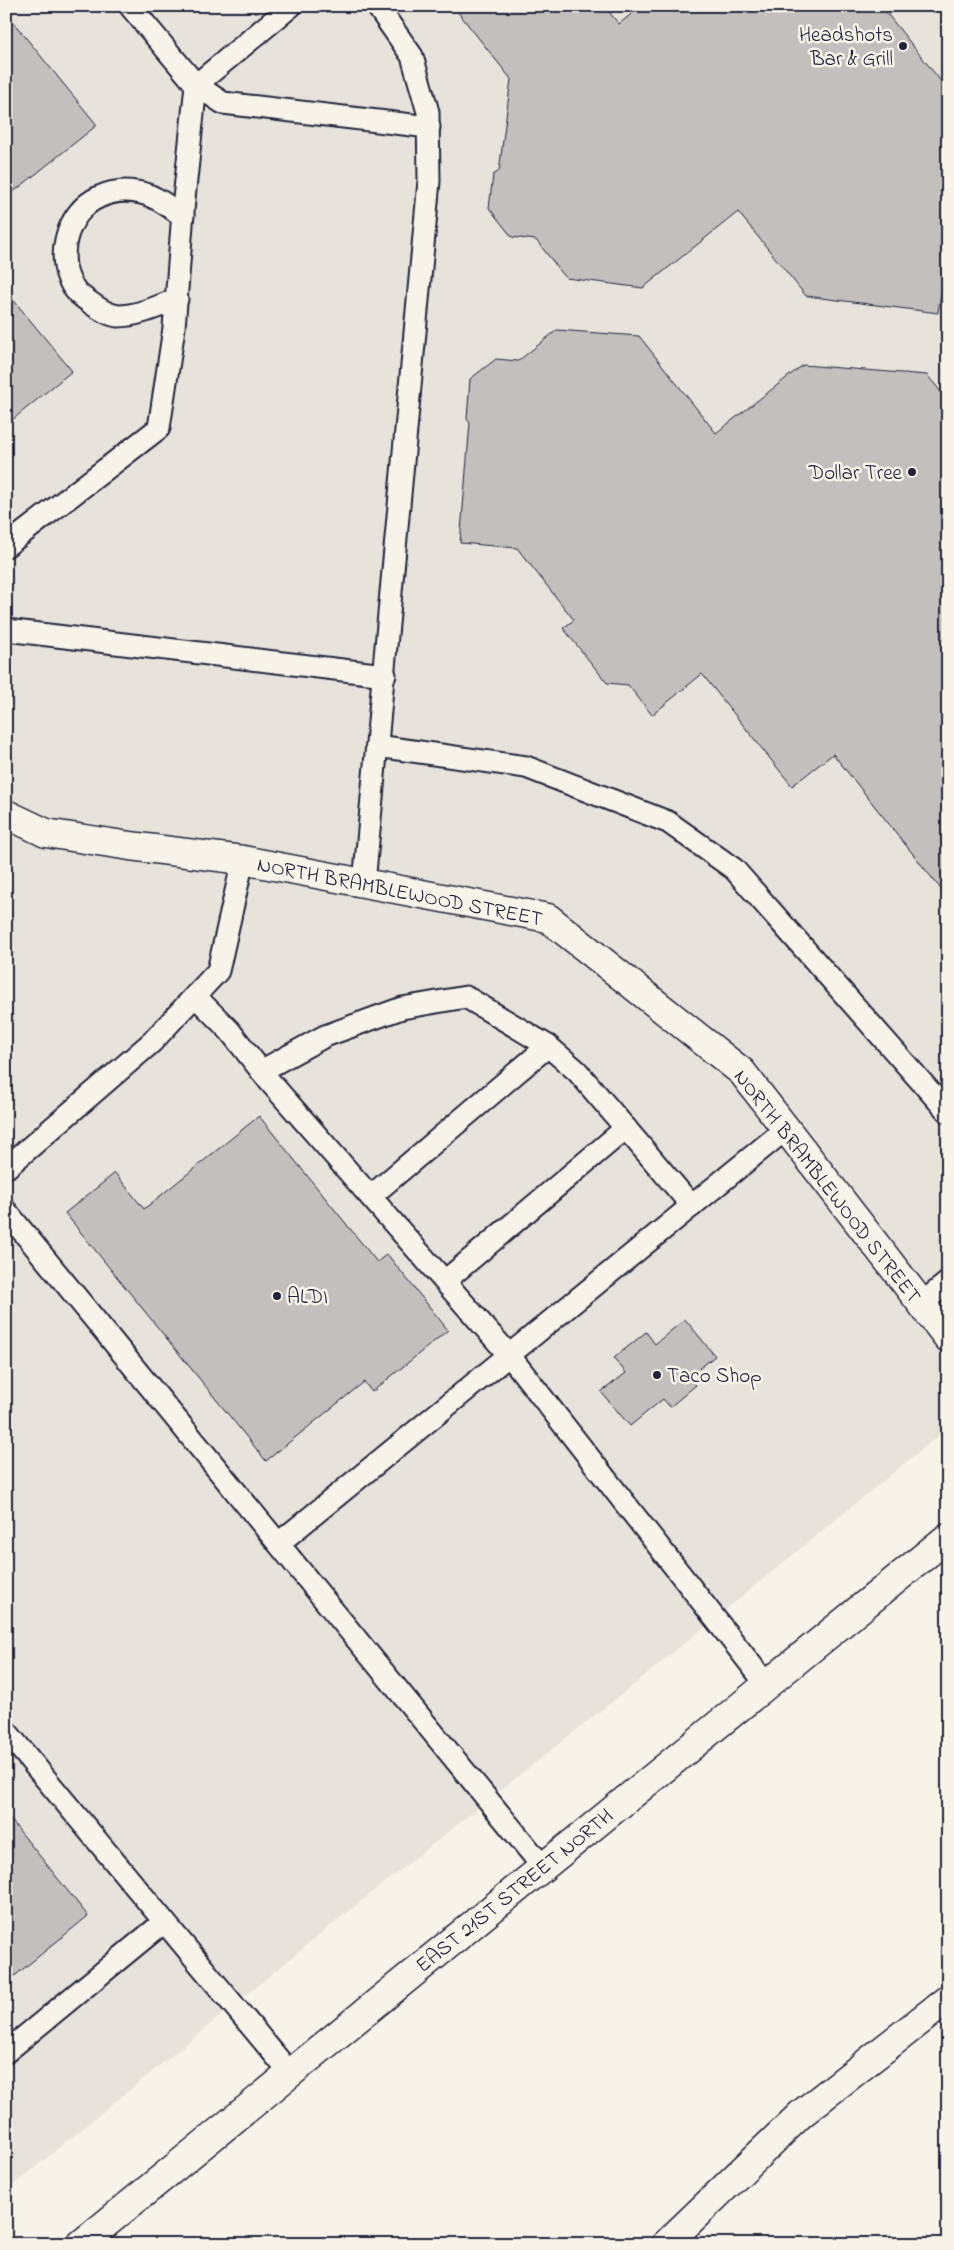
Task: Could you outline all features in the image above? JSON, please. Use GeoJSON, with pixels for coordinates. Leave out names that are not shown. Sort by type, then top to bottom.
{"type":"FeatureCollection","features":[{"type":"Feature","properties":{"kind":"street","name":"NORTH BRAMBLEWOOD STREET"},"geometry":{"type":"LineString","coordinates":[[6,814],[46,833],[243,860],[548,918],[742,1072],[948,1338]]}},
{"type":"Feature","properties":{"kind":"street","name":"EAST 21ST STREET NORTH"},"geometry":{"type":"LineString","coordinates":[[81,2244],[948,1537]]}},
{"type":"Feature","properties":{"kind":"street"},"geometry":{"type":"LineString","coordinates":[[666,2244],[800,2114],[948,1999]]}},
{"type":"Feature","properties":{"kind":"lane"},"geometry":{"type":"LineString","coordinates":[[130,6],[196,85],[224,103],[429,127]]}},
{"type":"Feature","properties":{"kind":"lane"},"geometry":{"type":"LineString","coordinates":[[6,546],[159,428],[174,328],[196,85],[291,6]]}},
{"type":"Feature","properties":{"kind":"lane"},"geometry":{"type":"LineString","coordinates":[[364,884],[430,182],[428,112],[412,56],[377,6]]}},
{"type":"Feature","properties":{"kind":"lane"},"geometry":{"type":"LineString","coordinates":[[176,299],[145,311],[118,316],[97,308],[76,291],[65,268],[65,240],[78,213],[98,197],[117,191],[138,192],[157,199],[183,216]]}},
{"type":"Feature","properties":{"kind":"lane"},"geometry":{"type":"LineString","coordinates":[[6,630],[384,675]]}},
{"type":"Feature","properties":{"kind":"lane"},"geometry":{"type":"LineString","coordinates":[[377,746],[526,767],[668,822],[734,869],[948,1112]]}},
{"type":"Feature","properties":{"kind":"lane"},"geometry":{"type":"LineString","coordinates":[[6,1168],[152,1042],[218,971],[243,860]]}},
{"type":"Feature","properties":{"kind":"lane"},"geometry":{"type":"LineString","coordinates":[[195,996],[229,1030],[261,1071],[509,1355],[766,1685]]}},
{"type":"Feature","properties":{"kind":"lane"},"geometry":{"type":"LineString","coordinates":[[261,1071],[325,1036],[402,1008],[466,997],[548,1046],[577,1071],[692,1206]]}},
{"type":"Feature","properties":{"kind":"lane"},"geometry":{"type":"LineString","coordinates":[[371,1196],[548,1046]]}},
{"type":"Feature","properties":{"kind":"lane"},"geometry":{"type":"LineString","coordinates":[[445,1281],[626,1128]]}},
{"type":"Feature","properties":{"kind":"lane"},"geometry":{"type":"LineString","coordinates":[[279,1543],[787,1128]]}},
{"type":"Feature","properties":{"kind":"lane"},"geometry":{"type":"LineString","coordinates":[[6,1211],[542,1867]]}},
{"type":"Feature","properties":{"kind":"lane"},"geometry":{"type":"LineString","coordinates":[[921,1304],[948,1282]]}},
{"type":"Feature","properties":{"kind":"lane"},"geometry":{"type":"LineString","coordinates":[[6,1731],[290,2074]]}},
{"type":"Feature","properties":{"kind":"lane"},"geometry":{"type":"LineString","coordinates":[[6,2052],[164,1922]]}},
{"type":"Feature","properties":{"kind":"shaded area"},"geometry":{"type":"Polygon","coordinates":[[[6,6],[948,6],[948,1428],[642,1678],[345,1914],[6,2191],[6,6]]]}},
{"type":"Feature","properties":{"kind":"building"},"geometry":{"type":"Polygon","coordinates":[[[453,6],[604,6],[619,24],[641,6],[881,6],[948,90],[948,243],[938,313],[806,296],[738,212],[643,288],[566,278],[536,240],[512,237],[489,208],[493,175],[499,171],[511,79],[453,6]]]}},
{"type":"Feature","properties":{"kind":"building"},"geometry":{"type":"Polygon","coordinates":[[[9,17],[97,125],[6,198],[6,19],[9,17]]]}},
{"type":"Feature","properties":{"kind":"building"},"geometry":{"type":"Polygon","coordinates":[[[6,291],[72,371],[6,425],[6,291]]]}},
{"type":"Feature","properties":{"kind":"building"},"geometry":{"type":"Polygon","coordinates":[[[557,330],[639,336],[716,433],[803,365],[927,375],[948,400],[948,898],[833,754],[792,786],[702,674],[652,715],[628,685],[607,683],[563,628],[574,620],[517,548],[460,543],[470,423],[467,419],[470,379],[496,359],[518,361],[557,330]]]}},
{"type":"Feature","properties":{"kind":"building","name":"ALDI"},"geometry":{"type":"Polygon","coordinates":[[[259,1116],[377,1262],[387,1254],[448,1330],[372,1392],[364,1382],[266,1461],[65,1213],[115,1173],[144,1209],[259,1116]]]}},
{"type":"Feature","properties":{"kind":"building","name":"Taco Shop"},"geometry":{"type":"Polygon","coordinates":[[[685,1319],[715,1356],[689,1377],[696,1385],[670,1407],[663,1399],[630,1426],[601,1392],[626,1373],[614,1358],[646,1332],[655,1344],[685,1319]]]}},
{"type":"Feature","properties":{"kind":"building"},"geometry":{"type":"Polygon","coordinates":[[[6,1814],[88,1916],[6,1983],[6,1814]]]}},
{"type":"Feature","properties":{"kind":"place","name":"Headshots Bar & Grill"},"geometry":{"type":"Point","coordinates":[903,46]}},
{"type":"Feature","properties":{"kind":"place","name":"Dollar Tree"},"geometry":{"type":"Point","coordinates":[912,472]}},
{"type":"Feature","properties":{"kind":"place","name":"ALDI"},"geometry":{"type":"Point","coordinates":[277,1296]}},
{"type":"Feature","properties":{"kind":"place","name":"Taco Shop"},"geometry":{"type":"Point","coordinates":[657,1375]}}]}
